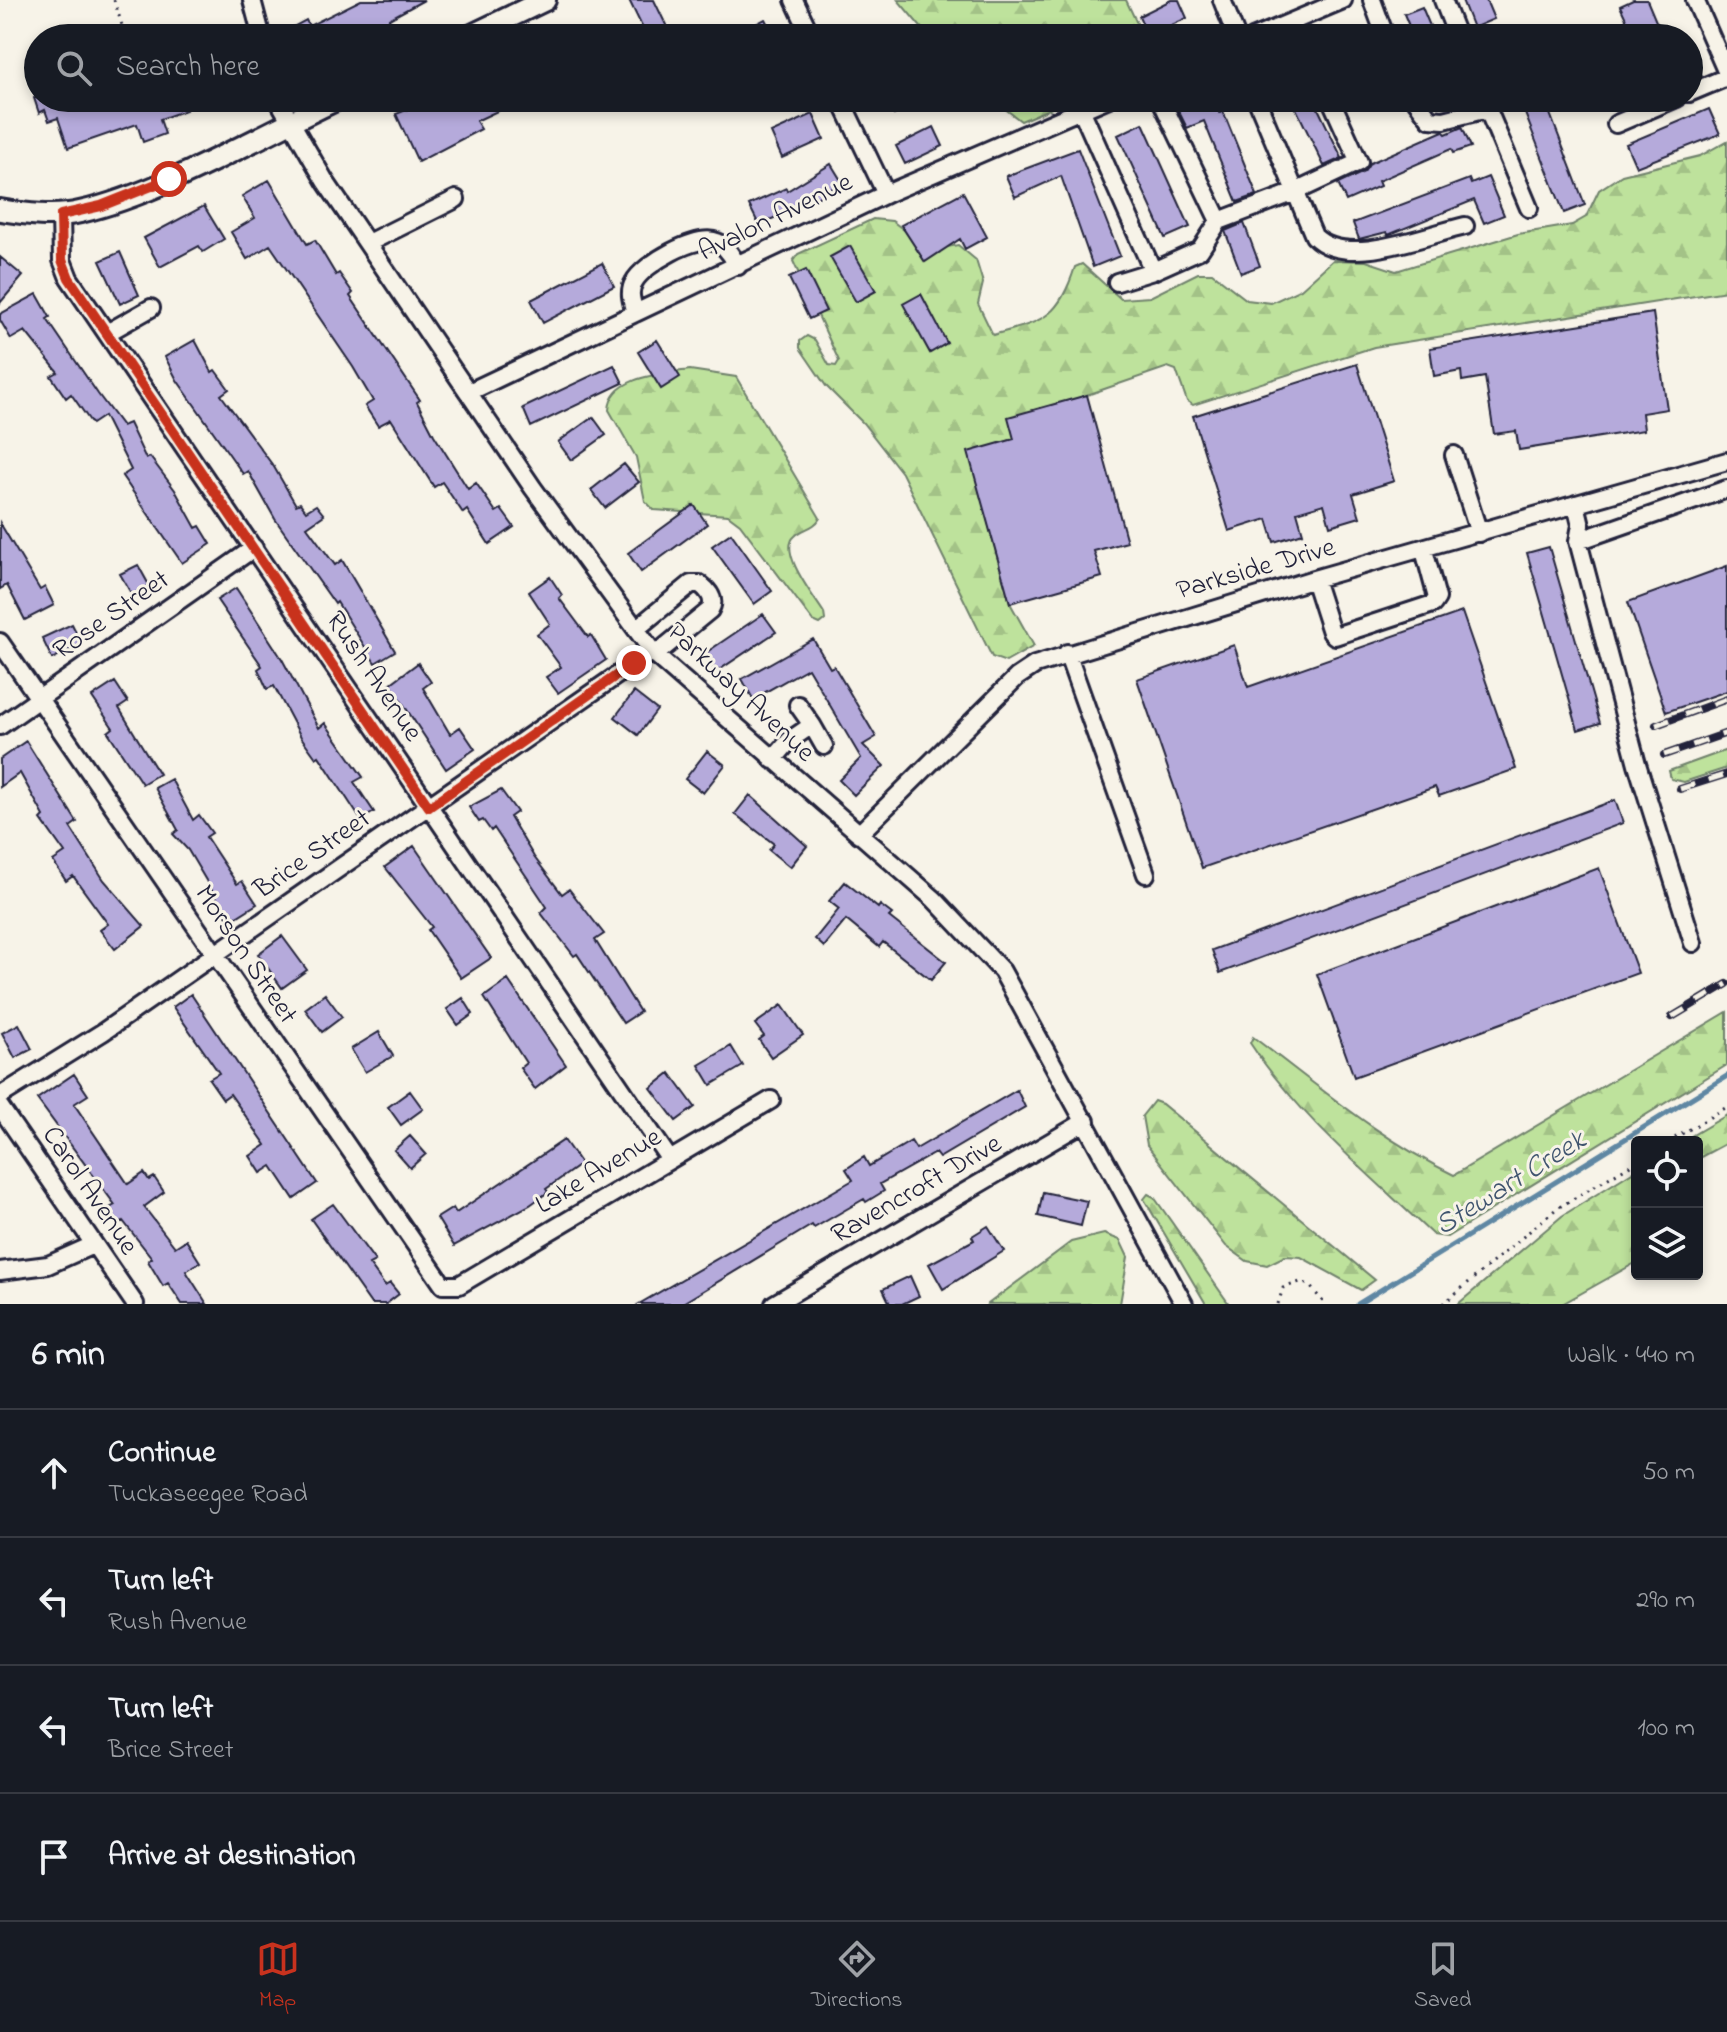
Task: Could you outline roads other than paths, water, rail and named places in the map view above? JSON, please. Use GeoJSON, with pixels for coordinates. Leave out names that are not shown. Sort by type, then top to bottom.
{"type":"FeatureCollection","features":[{"type":"Feature","properties":{"kind":"main road"},"geometry":{"type":"LineString","coordinates":[[495,24],[545,0]]}},
{"type":"Feature","properties":{"kind":"main road"},"geometry":{"type":"LineString","coordinates":[[0,210],[61,215],[101,206],[169,179],[310,112]]}},
{"type":"Feature","properties":{"kind":"street"},"geometry":{"type":"LineString","coordinates":[[252,0],[258,24]]}},
{"type":"Feature","properties":{"kind":"street"},"geometry":{"type":"LineString","coordinates":[[794,0],[805,24]]}},
{"type":"Feature","properties":{"kind":"street"},"geometry":{"type":"LineString","coordinates":[[1222,0],[1231,24]]}},
{"type":"Feature","properties":{"kind":"street"},"geometry":{"type":"LineString","coordinates":[[1286,24],[1343,0]]}},
{"type":"Feature","properties":{"kind":"street"},"geometry":{"type":"LineString","coordinates":[[1372,0],[1381,24]]}},
{"type":"Feature","properties":{"kind":"street"},"geometry":{"type":"LineString","coordinates":[[1443,0],[1452,24]]}},
{"type":"Feature","properties":{"kind":"street"},"geometry":{"type":"LineString","coordinates":[[1695,0],[1727,75],[1703,86]]}},
{"type":"Feature","properties":{"kind":"street","name":"Parkway Avenue"},"geometry":{"type":"LineString","coordinates":[[284,112],[533,488],[654,653],[934,899],[1002,971],[1184,1304]]}},
{"type":"Feature","properties":{"kind":"street"},"geometry":{"type":"LineString","coordinates":[[847,112],[886,194]]}},
{"type":"Feature","properties":{"kind":"street","name":"Avalon Avenue"},"geometry":{"type":"LineString","coordinates":[[469,392],[886,194],[1074,112]]}},
{"type":"Feature","properties":{"kind":"street"},"geometry":{"type":"LineString","coordinates":[[1082,112],[1153,271]]}},
{"type":"Feature","properties":{"kind":"street"},"geometry":{"type":"LineString","coordinates":[[1167,112],[1219,221]]}},
{"type":"Feature","properties":{"kind":"street"},"geometry":{"type":"LineString","coordinates":[[1262,112],[1314,236],[1324,246],[1341,251],[1361,251],[1465,226]]}},
{"type":"Feature","properties":{"kind":"street"},"geometry":{"type":"LineString","coordinates":[[1117,282],[1153,271],[1200,250],[1219,221],[1295,192],[1359,162],[1336,112]]}},
{"type":"Feature","properties":{"kind":"street"},"geometry":{"type":"LineString","coordinates":[[1425,112],[1430,119],[1444,120],[1463,112]]}},
{"type":"Feature","properties":{"kind":"street"},"geometry":{"type":"LineString","coordinates":[[1489,112],[1529,208]]}},
{"type":"Feature","properties":{"kind":"street"},"geometry":{"type":"LineString","coordinates":[[1616,124],[1644,112]]}},
{"type":"Feature","properties":{"kind":"street"},"geometry":{"type":"LineString","coordinates":[[368,243],[456,199]]}},
{"type":"Feature","properties":{"kind":"street","name":"Rush Avenue"},"geometry":{"type":"LineString","coordinates":[[61,215],[62,260],[69,278],[670,1160]]}},
{"type":"Feature","properties":{"kind":"street"},"geometry":{"type":"LineString","coordinates":[[635,313],[630,295],[636,277],[681,248],[706,240],[715,241],[724,246],[738,266]]}},
{"type":"Feature","properties":{"kind":"street"},"geometry":{"type":"LineString","coordinates":[[107,333],[151,308]]}},
{"type":"Feature","properties":{"kind":"street"},"geometry":{"type":"LineString","coordinates":[[1454,455],[1479,533]]}},
{"type":"Feature","properties":{"kind":"street","name":"Parkside Drive"},"geometry":{"type":"LineString","coordinates":[[859,834],[1017,677],[1035,665],[1314,579],[1727,461]]}},
{"type":"Feature","properties":{"kind":"street"},"geometry":{"type":"LineString","coordinates":[[1578,541],[1727,489]]}},
{"type":"Feature","properties":{"kind":"street"},"geometry":{"type":"LineString","coordinates":[[1576,504],[1581,525],[1578,541],[1637,764],[1693,943]]}},
{"type":"Feature","properties":{"kind":"street","name":"Rose Street"},"geometry":{"type":"LineString","coordinates":[[0,726],[254,548]]}},
{"type":"Feature","properties":{"kind":"street"},"geometry":{"type":"LineString","coordinates":[[1314,579],[1335,636],[1433,604],[1437,598],[1424,550]]}},
{"type":"Feature","properties":{"kind":"street","name":"Brice Street"},"geometry":{"type":"LineString","coordinates":[[0,1096],[103,1032],[654,653],[710,610],[713,605],[709,592],[700,584],[691,584],[636,629]]}},
{"type":"Feature","properties":{"kind":"street","name":"Morson Street"},"geometry":{"type":"LineString","coordinates":[[0,642],[436,1279],[443,1285],[454,1287]]}},
{"type":"Feature","properties":{"kind":"street"},"geometry":{"type":"LineString","coordinates":[[1067,653],[1146,874]]}},
{"type":"Feature","properties":{"kind":"street"},"geometry":{"type":"LineString","coordinates":[[798,705],[824,746]]}},
{"type":"Feature","properties":{"kind":"street"},"geometry":{"type":"LineString","coordinates":[[773,760],[790,740],[812,725]]}},
{"type":"Feature","properties":{"kind":"street","name":"Lake Avenue"},"geometry":{"type":"LineString","coordinates":[[454,1287],[771,1100]]}},
{"type":"Feature","properties":{"kind":"street","name":"Carol Avenue"},"geometry":{"type":"LineString","coordinates":[[0,1107],[135,1304]]}},
{"type":"Feature","properties":{"kind":"street","name":"Ravencroft Drive"},"geometry":{"type":"LineString","coordinates":[[774,1304],[1086,1121]]}},
{"type":"Feature","properties":{"kind":"street"},"geometry":{"type":"LineString","coordinates":[[0,1271],[48,1265],[93,1245]]}},
{"type":"Feature","properties":{"kind":"waterway","name":"Stewart Creek"},"geometry":{"type":"LineString","coordinates":[[1358,1304],[1727,1076]]}},
{"type":"Feature","properties":{"kind":"railway"},"geometry":{"type":"LineString","coordinates":[[1656,725],[1727,699]]}},
{"type":"Feature","properties":{"kind":"railway"},"geometry":{"type":"LineString","coordinates":[[1664,755],[1727,733]]}},
{"type":"Feature","properties":{"kind":"railway"},"geometry":{"type":"LineString","coordinates":[[1680,789],[1727,774]]}},
{"type":"Feature","properties":{"kind":"railway"},"geometry":{"type":"LineString","coordinates":[[1672,1017],[1727,984]]}}]}
